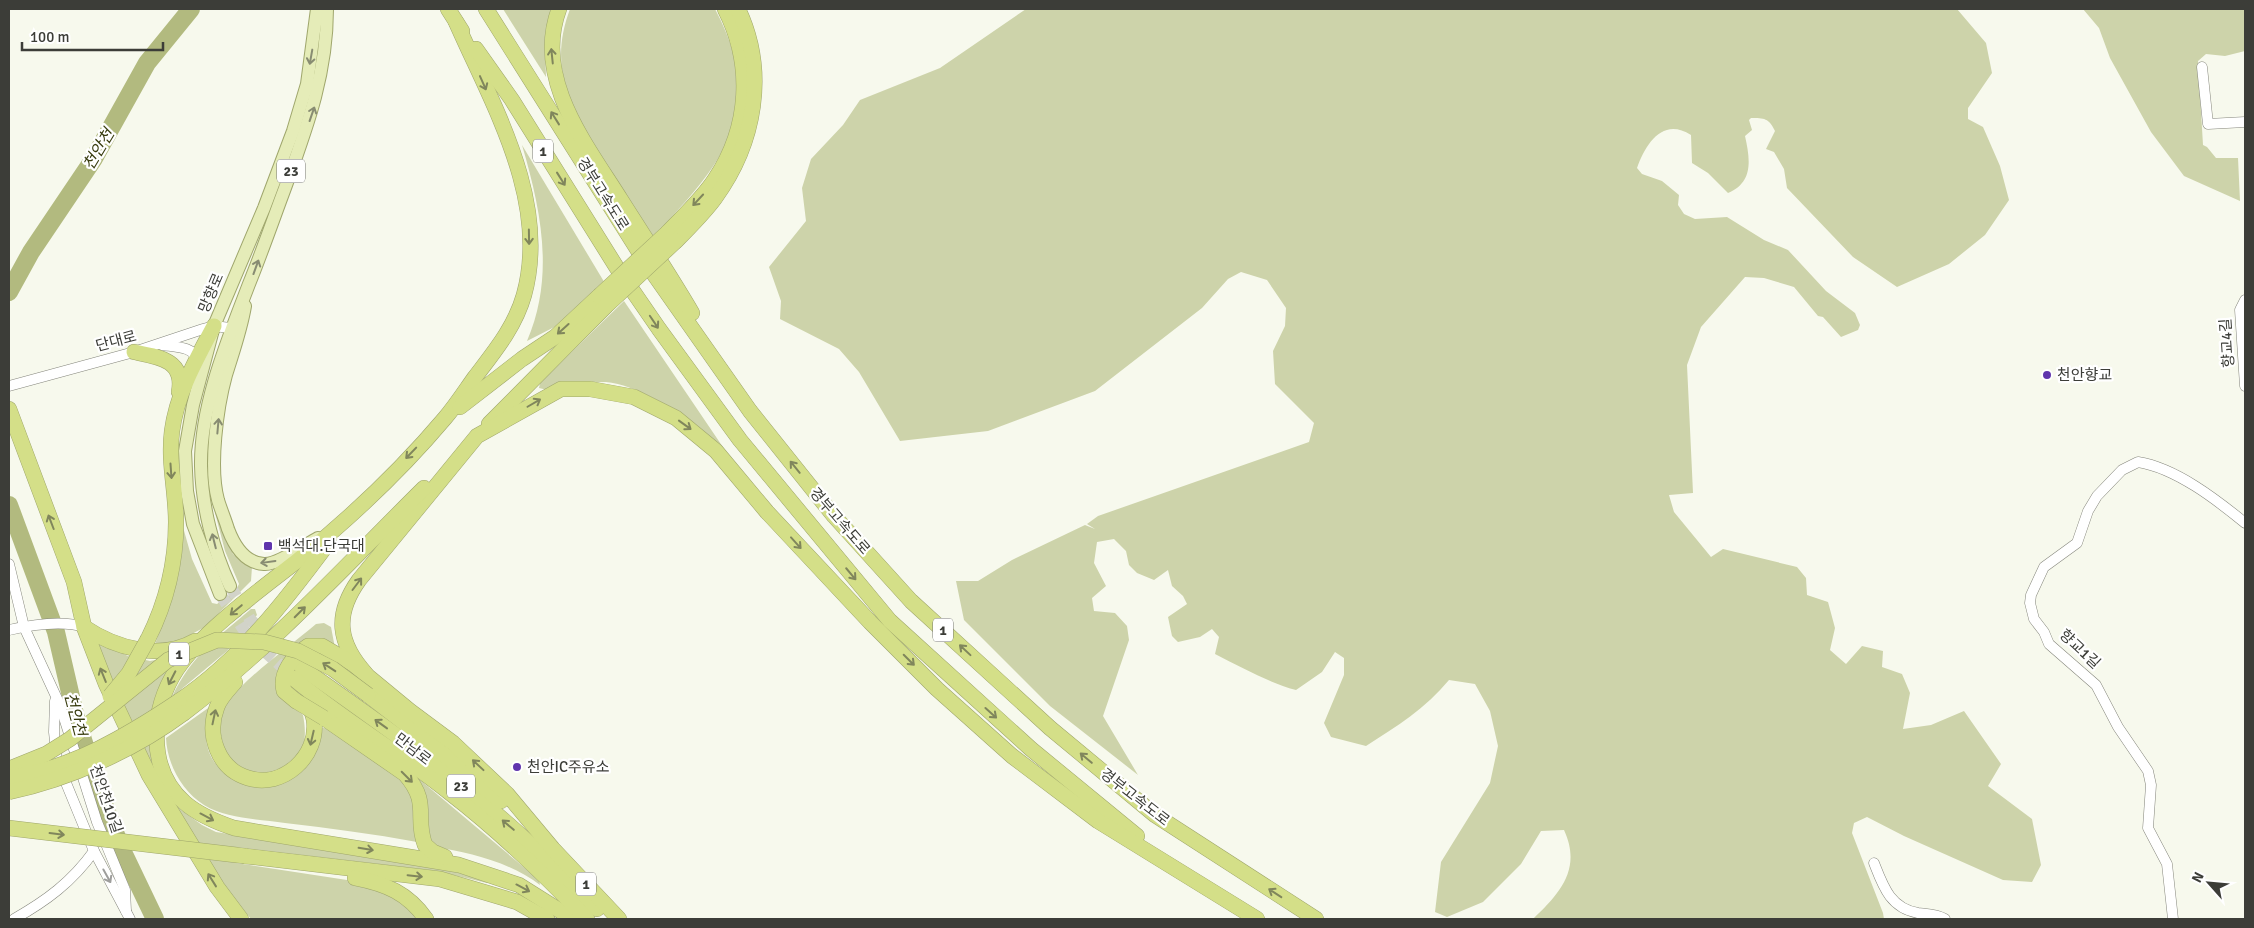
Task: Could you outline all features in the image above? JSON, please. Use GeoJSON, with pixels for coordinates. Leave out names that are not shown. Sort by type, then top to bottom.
{"type":"FeatureCollection","features":[{"type":"Feature","properties":{"kind":"highway","name":"경부고속도로"},"geometry":{"type":"LineString","coordinates":[[448,9],[512,100],[591,227],[659,330],[740,440],[890,621],[1031,749],[1140,838],[1258,919]]}},
{"type":"Feature","properties":{"kind":"highway","name":"경부고속도로"},"geometry":{"type":"LineString","coordinates":[[486,9],[646,264],[750,411],[834,516],[911,601],[1050,728],[1155,815],[1316,919]]}},
{"type":"Feature","properties":{"kind":"highway"},"geometry":{"type":"LineString","coordinates":[[558,9],[552,34],[551,55],[557,83],[571,119],[679,290],[750,411]]}},
{"type":"Feature","properties":{"kind":"highway"},"geometry":{"type":"LineString","coordinates":[[672,237],[716,178],[740,125],[744,88],[742,61],[736,32],[725,9]]}},
{"type":"Feature","properties":{"kind":"highway"},"geometry":{"type":"LineString","coordinates":[[9,778],[59,766],[94,751],[220,686],[265,647],[477,436],[603,301],[672,237],[702,214],[728,179],[751,125],[754,101],[753,59],[744,21],[738,9]]}},
{"type":"Feature","properties":{"kind":"highway"},"geometry":{"type":"LineString","coordinates":[[456,22],[511,148],[526,199],[530,251],[523,297],[513,322],[498,348],[445,418],[342,524],[216,629],[177,670],[165,694],[156,724],[157,745],[167,782],[184,803],[215,822],[234,828],[439,861],[492,875]]}},
{"type":"Feature","properties":{"kind":"highway"},"geometry":{"type":"LineString","coordinates":[[445,418],[522,359],[603,301]]}},
{"type":"Feature","properties":{"kind":"highway"},"geometry":{"type":"LineString","coordinates":[[176,409],[214,326]]}},
{"type":"Feature","properties":{"kind":"highway"},"geometry":{"type":"LineString","coordinates":[[9,768],[48,745],[102,704],[129,673],[148,639],[162,608],[173,560],[176,520],[170,461],[172,432],[180,379],[177,370],[165,360],[134,352]]}},
{"type":"Feature","properties":{"kind":"highway"},"geometry":{"type":"LineString","coordinates":[[366,674],[352,657],[344,639],[342,616],[345,604],[359,580],[477,436],[561,389],[590,389],[634,397],[676,418],[716,451],[816,565],[883,635],[937,689],[1012,756],[1098,821],[1258,919]]}},
{"type":"Feature","properties":{"kind":"highway"},"geometry":{"type":"LineString","coordinates":[[9,409],[74,582],[78,606],[76,626],[149,775],[217,887],[240,919]]}},
{"type":"Feature","properties":{"kind":"highway"},"geometry":{"type":"LineString","coordinates":[[9,792],[54,779],[110,756],[167,726],[182,707],[255,634],[281,604],[342,524]]}},
{"type":"Feature","properties":{"kind":"highway"},"geometry":{"type":"LineString","coordinates":[[78,606],[108,639]]}},
{"type":"Feature","properties":{"kind":"highway"},"geometry":{"type":"LineString","coordinates":[[76,626],[123,646],[150,651],[185,647],[216,629]]}},
{"type":"Feature","properties":{"kind":"highway","name":"1"},"geometry":{"type":"LineString","coordinates":[[9,768],[46,754],[70,739],[168,660],[217,640],[264,642],[298,650],[332,669],[368,695],[494,794],[553,849],[619,919]]}},
{"type":"Feature","properties":{"kind":"highway"},"geometry":{"type":"LineString","coordinates":[[553,849],[507,794],[479,767],[453,743],[410,711],[366,674],[322,646],[308,646],[290,664],[283,678],[284,691],[405,774],[415,786],[420,799],[423,840],[428,849],[519,885],[573,919]]}},
{"type":"Feature","properties":{"kind":"highway"},"geometry":{"type":"LineString","coordinates":[[265,647],[218,705],[212,723],[214,744],[221,758],[233,771],[248,778],[275,779],[291,772],[308,753],[314,721],[298,673]]}},
{"type":"Feature","properties":{"kind":"highway","name":"만남로"},"geometry":{"type":"LineString","coordinates":[[298,673],[334,710],[410,762],[476,814],[534,865],[588,919]]}},
{"type":"Feature","properties":{"kind":"highway","name":"만남로"},"geometry":{"type":"LineString","coordinates":[[298,673],[383,726],[474,796],[528,842],[606,919]]}},
{"type":"Feature","properties":{"kind":"highway"},"geometry":{"type":"LineString","coordinates":[[9,828],[449,881],[517,902],[547,919]]}},
{"type":"Feature","properties":{"kind":"highway"},"geometry":{"type":"LineString","coordinates":[[245,856],[383,884],[407,897],[426,919]]}},
{"type":"Feature","properties":{"kind":"main road","name":"망향로"},"geometry":{"type":"LineString","coordinates":[[317,9],[307,84],[293,130],[264,208],[214,326],[196,395],[185,451],[187,491],[193,524],[202,552],[225,590],[206,506],[201,465],[204,426],[230,328],[249,285],[315,105],[326,46],[328,9]]}},
{"type":"Feature","properties":{"kind":"main road"},"geometry":{"type":"LineString","coordinates":[[249,285],[242,325],[226,378],[216,448],[215,477],[218,499],[232,540],[240,552],[248,559],[265,564],[279,560],[342,524]]}},
{"type":"Feature","properties":{"kind":"street"},"geometry":{"type":"LineString","coordinates":[[2202,67],[2208,124],[2245,122]]}},
{"type":"Feature","properties":{"kind":"street","name":"향교4길"},"geometry":{"type":"LineString","coordinates":[[2245,300],[2240,310],[2245,386]]}},
{"type":"Feature","properties":{"kind":"street","name":"단대로"},"geometry":{"type":"LineString","coordinates":[[9,386],[158,345],[214,326],[230,328]]}},
{"type":"Feature","properties":{"kind":"street"},"geometry":{"type":"LineString","coordinates":[[158,345],[188,350],[198,358],[200,366],[196,395]]}},
{"type":"Feature","properties":{"kind":"street","name":"향교1길"},"geometry":{"type":"LineString","coordinates":[[2173,919],[2167,864],[2148,828],[2151,778],[2118,727],[2096,684],[2049,644],[2031,611],[2031,595],[2044,568],[2077,542],[2088,511],[2097,496],[2122,470],[2138,462],[2166,471],[2203,492],[2245,524]]}},
{"type":"Feature","properties":{"kind":"street","name":"천안천10길"},"geometry":{"type":"LineString","coordinates":[[9,564],[28,627],[55,698],[60,705],[97,822],[124,890],[128,915]]}},
{"type":"Feature","properties":{"kind":"street"},"geometry":{"type":"LineString","coordinates":[[9,630],[28,627],[76,626]]}},
{"type":"Feature","properties":{"kind":"street","name":"천안천10길"},"geometry":{"type":"LineString","coordinates":[[55,698],[54,732],[57,761],[94,851],[128,915]]}},
{"type":"Feature","properties":{"kind":"street","name":"천안천10길"},"geometry":{"type":"LineString","coordinates":[[14,919],[44,902],[82,868],[94,851]]}},
{"type":"Feature","properties":{"kind":"street"},"geometry":{"type":"LineString","coordinates":[[1874,863],[1884,890],[1895,904],[1913,912],[1940,916],[1944,919]]}},
{"type":"Feature","properties":{"kind":"green space"},"geometry":{"type":"Polygon","coordinates":[[[503,9],[552,9],[545,47],[546,77],[503,9]]]}},
{"type":"Feature","properties":{"kind":"green space"},"geometry":{"type":"Polygon","coordinates":[[[570,9],[715,9],[731,45],[738,77],[737,107],[730,134],[717,160],[699,186],[652,237],[592,140],[573,105],[566,87],[562,70],[561,51],[570,9]]]}},
{"type":"Feature","properties":{"kind":"green space"},"geometry":{"type":"Polygon","coordinates":[[[1026,9],[1957,9],[1986,43],[1992,73],[1968,108],[1968,119],[1983,127],[2000,166],[2009,200],[1985,235],[1949,264],[1897,287],[1853,257],[1787,188],[1784,169],[1774,152],[1766,149],[1775,131],[1771,123],[1763,119],[1751,118],[1749,120],[1752,130],[1745,136],[1749,161],[1746,176],[1742,183],[1728,193],[1708,173],[1692,163],[1691,135],[1681,130],[1672,129],[1657,135],[1645,150],[1637,168],[1642,174],[1662,181],[1679,195],[1678,205],[1684,214],[1695,219],[1727,217],[1764,240],[1788,250],[1826,291],[1855,313],[1860,325],[1858,330],[1841,337],[1823,317],[1818,316],[1794,287],[1764,278],[1745,277],[1701,327],[1687,365],[1693,493],[1669,495],[1674,512],[1711,557],[1723,549],[1797,567],[1806,578],[1807,595],[1828,602],[1835,628],[1830,650],[1846,664],[1862,646],[1883,651],[1882,667],[1902,674],[1910,693],[1903,729],[1931,725],[1964,711],[2001,764],[1988,786],[2032,819],[2041,865],[2032,882],[2003,880],[1904,836],[1867,817],[1854,823],[1852,833],[1884,919],[1533,919],[1559,890],[1569,868],[1571,857],[1564,830],[1541,831],[1521,864],[1483,902],[1447,917],[1435,912],[1441,862],[1490,783],[1498,746],[1490,711],[1475,684],[1449,680],[1421,708],[1366,746],[1331,737],[1324,723],[1344,675],[1344,658],[1335,652],[1322,672],[1296,690],[1264,679],[1215,654],[1219,637],[1212,629],[1200,637],[1178,642],[1172,636],[1168,617],[1187,604],[1183,596],[1172,586],[1168,570],[1154,580],[1137,573],[1129,565],[1126,551],[1114,539],[1097,542],[1094,563],[1106,586],[1092,598],[1094,611],[1115,613],[1127,626],[1129,640],[1103,716],[1138,775],[1050,706],[964,620],[956,581],[978,581],[1012,560],[1085,525],[1095,529],[1087,524],[1098,516],[1309,442],[1314,423],[1275,384],[1273,351],[1285,326],[1286,308],[1267,280],[1241,272],[1228,279],[1202,308],[1095,391],[988,431],[900,441],[859,372],[839,349],[780,319],[781,301],[769,267],[806,221],[802,188],[811,159],[843,125],[860,100],[940,68],[1026,9]]]}},
{"type":"Feature","properties":{"kind":"green space"},"geometry":{"type":"Polygon","coordinates":[[[2083,9],[2245,9],[2245,51],[2225,56],[2206,54],[2198,61],[2203,145],[2216,158],[2238,158],[2240,201],[2184,176],[2151,132],[2110,58],[2099,28],[2083,9]]]}},
{"type":"Feature","properties":{"kind":"green space"},"geometry":{"type":"Polygon","coordinates":[[[522,145],[606,285],[576,316],[527,341],[536,317],[543,268],[542,243],[535,194],[522,145]]]}},
{"type":"Feature","properties":{"kind":"green space"},"geometry":{"type":"Polygon","coordinates":[[[624,301],[731,459],[698,426],[660,401],[631,388],[618,384],[598,382],[553,389],[539,388],[540,383],[624,301]]]}},
{"type":"Feature","properties":{"kind":"green space"},"geometry":{"type":"Polygon","coordinates":[[[213,505],[233,554],[252,567],[251,581],[205,627],[173,644],[155,644],[173,596],[181,520],[192,559],[212,603],[217,604],[236,590],[239,584],[225,551],[213,505]]]}},
{"type":"Feature","properties":{"kind":"green space"},"geometry":{"type":"Polygon","coordinates":[[[251,609],[255,609],[257,615],[227,651],[172,697],[179,683],[196,659],[251,609]]]}},
{"type":"Feature","properties":{"kind":"green space"},"geometry":{"type":"Polygon","coordinates":[[[324,623],[331,627],[335,648],[284,663],[290,705],[303,715],[305,738],[300,752],[293,760],[274,771],[252,772],[242,769],[233,763],[224,749],[220,725],[224,707],[236,692],[257,672],[316,624],[324,623]]]}},
{"type":"Feature","properties":{"kind":"green space"},"geometry":{"type":"Polygon","coordinates":[[[93,640],[128,656],[150,661],[161,659],[175,667],[151,749],[152,764],[93,640]]]}},
{"type":"Feature","properties":{"kind":"green space"},"geometry":{"type":"Polygon","coordinates":[[[211,706],[207,718],[206,742],[214,762],[231,777],[250,784],[260,786],[274,785],[302,772],[309,763],[313,753],[320,727],[332,730],[356,743],[411,788],[417,842],[351,831],[243,818],[213,810],[204,805],[189,792],[177,776],[169,757],[166,738],[211,706]]]}},
{"type":"Feature","properties":{"kind":"green space"},"geometry":{"type":"Polygon","coordinates":[[[413,774],[539,880],[540,885],[517,870],[490,860],[435,847],[430,841],[422,789],[413,774]]]}},
{"type":"Feature","properties":{"kind":"green space"},"geometry":{"type":"Polygon","coordinates":[[[174,805],[202,825],[216,832],[435,866],[490,882],[487,883],[437,871],[238,847],[236,863],[360,882],[388,890],[419,919],[251,919],[228,891],[174,805]]]}},
{"type":"Feature","properties":{"kind":"waterway","name":"천안천"},"geometry":{"type":"LineString","coordinates":[[9,292],[31,252],[93,160],[147,63],[191,9]]}},
{"type":"Feature","properties":{"kind":"waterway","name":"천안천"},"geometry":{"type":"LineString","coordinates":[[9,505],[56,632],[75,714],[100,794],[122,850],[155,919]]}},
{"type":"Feature","properties":{"kind":"tunnel"},"geometry":{"type":"LineString","coordinates":[[230,586],[250,619],[265,635]]}},
{"type":"Feature","properties":{"kind":"tunnel"},"geometry":{"type":"LineString","coordinates":[[220,594],[248,636],[292,676]]}},
{"type":"Feature","properties":{"kind":"place","name":"천안향교"},"geometry":{"type":"Point","coordinates":[2047,375]}},
{"type":"Feature","properties":{"kind":"place","name":"백석대.단국대"},"geometry":{"type":"Point","coordinates":[268,546]}},
{"type":"Feature","properties":{"kind":"place","name":"천안IC주유소"},"geometry":{"type":"Point","coordinates":[517,767]}}]}
